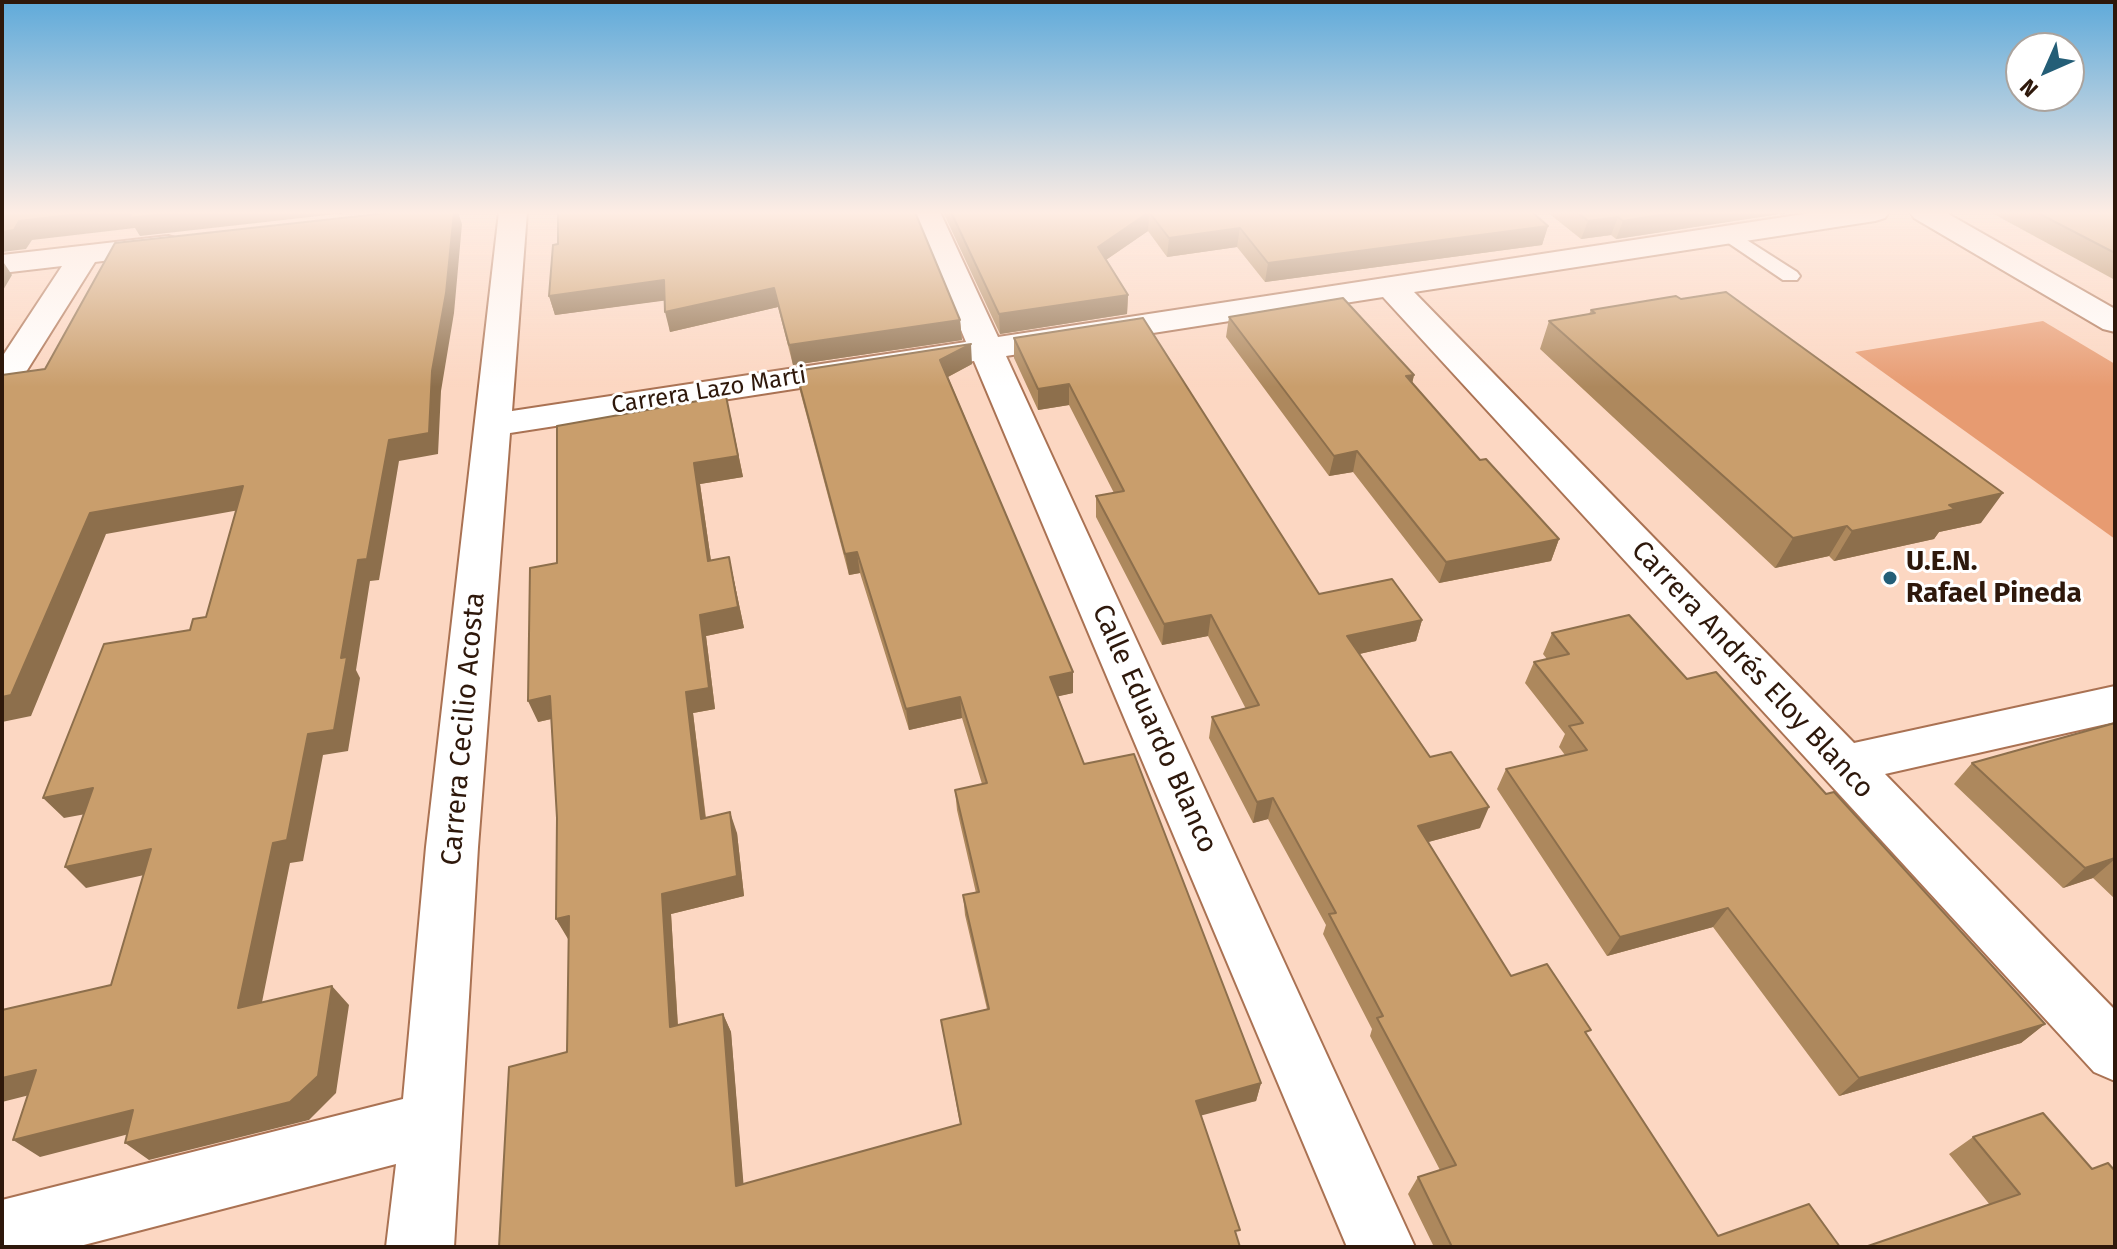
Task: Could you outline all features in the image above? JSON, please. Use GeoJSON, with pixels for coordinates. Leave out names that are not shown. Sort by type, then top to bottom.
{"type":"FeatureCollection","features":[{"type":"Feature","properties":{"kind":"street"},"geometry":{"type":"LineString","coordinates":[[2,384],[75,270]]}},
{"type":"Feature","properties":{"kind":"street","name":"Carrera Cecilio Acosta"},"geometry":{"type":"LineString","coordinates":[[420,1247],[452,847],[507,270]]}},
{"type":"Feature","properties":{"kind":"street","name":"Calle Eduardo Blanco"},"geometry":{"type":"LineString","coordinates":[[951,270],[1381,1247]]}},
{"type":"Feature","properties":{"kind":"street","name":"Carrera Lazo Marti"},"geometry":{"type":"LineString","coordinates":[[492,425],[1492,270]]}},
{"type":"Feature","properties":{"kind":"street"},"geometry":{"type":"LineString","coordinates":[[2025,270],[2115,322]]}},
{"type":"Feature","properties":{"kind":"street","name":"Carrera Andrés Eloy Blanco"},"geometry":{"type":"LineString","coordinates":[[1390,286],[2115,1052]]}},
{"type":"Feature","properties":{"kind":"street"},"geometry":{"type":"LineString","coordinates":[[1841,765],[2115,704]]}},
{"type":"Feature","properties":{"kind":"street"},"geometry":{"type":"LineString","coordinates":[[2,1233],[432,1123]]}},
{"type":"Feature","properties":{"kind":"lane"},"geometry":{"type":"LineString","coordinates":[[1782,270],[1790,276]]}},
{"type":"Feature","properties":{"kind":"shaded area"},"geometry":{"type":"Polygon","coordinates":[[[2043,321],[2115,364],[2115,539],[1855,352],[2043,321]]]}},
{"type":"Feature","properties":{"kind":"building"},"geometry":{"type":"Polygon","coordinates":[[[100,270],[448,270],[432,371],[429,433],[389,440],[367,559],[358,560],[341,658],[347,657],[334,730],[308,734],[287,840],[273,843],[238,1008],[332,986],[318,1076],[290,1102],[125,1143],[133,1110],[13,1140],[36,1070],[2,1078],[2,1010],[111,985],[151,849],[65,867],[93,788],[43,798],[104,644],[190,630],[193,619],[206,617],[243,486],[90,513],[11,695],[2,697],[2,375],[45,369],[100,270]]]}},
{"type":"Feature","properties":{"kind":"building"},"geometry":{"type":"Polygon","coordinates":[[[551,270],[939,270],[960,320],[789,345],[774,288],[665,312],[664,280],[549,296],[551,270]]]}},
{"type":"Feature","properties":{"kind":"building"},"geometry":{"type":"Polygon","coordinates":[[[978,270],[1113,270],[1128,295],[999,314],[978,270]]]}},
{"type":"Feature","properties":{"kind":"building"},"geometry":{"type":"Polygon","coordinates":[[[1726,292],[2003,493],[1949,505],[1955,509],[1852,531],[1847,526],[1793,538],[1549,321],[1595,313],[1591,310],[1676,296],[1681,299],[1726,292]]]}},
{"type":"Feature","properties":{"kind":"building"},"geometry":{"type":"Polygon","coordinates":[[[1343,298],[1414,375],[1406,376],[1480,460],[1486,459],[1559,539],[1446,562],[1357,451],[1334,456],[1229,317],[1343,298]]]}},
{"type":"Feature","properties":{"kind":"building"},"geometry":{"type":"Polygon","coordinates":[[[1143,318],[1319,594],[1392,579],[1422,620],[1347,636],[1430,757],[1451,752],[1489,807],[1418,826],[1511,976],[1547,964],[1591,1030],[1585,1032],[1718,1236],[1809,1204],[1840,1247],[1452,1247],[1418,1177],[1456,1165],[1377,1018],[1383,1016],[1329,914],[1336,913],[1273,798],[1257,802],[1212,717],[1259,705],[1211,615],[1164,624],[1096,496],[1124,491],[1069,384],[1038,389],[1014,338],[1143,318]]]}},
{"type":"Feature","properties":{"kind":"building"},"geometry":{"type":"Polygon","coordinates":[[[971,344],[940,360],[1073,672],[1050,677],[1084,764],[1134,754],[1261,1083],[1196,1101],[1240,1230],[1235,1231],[1240,1247],[499,1247],[509,1067],[567,1052],[569,916],[556,919],[557,818],[550,696],[528,701],[530,568],[557,563],[557,426],[726,396],[738,456],[694,463],[708,561],[729,557],[738,607],[700,615],[709,688],[686,692],[701,819],[730,812],[737,876],[662,894],[670,1027],[723,1014],[736,1186],[961,1124],[941,1020],[989,1009],[963,895],[979,892],[955,790],[987,783],[960,697],[906,709],[857,552],[845,554],[796,371],[971,344]]]}},
{"type":"Feature","properties":{"kind":"building"},"geometry":{"type":"Polygon","coordinates":[[[1629,615],[1687,679],[1716,672],[1826,794],[1834,792],[2045,1024],[1859,1078],[1728,908],[1620,937],[1506,769],[1587,750],[1569,726],[1583,723],[1534,662],[1569,654],[1552,633],[1629,615]]]}},
{"type":"Feature","properties":{"kind":"building"},"geometry":{"type":"Polygon","coordinates":[[[2115,723],[2115,858],[2085,868],[1972,763],[2115,723]]]}},
{"type":"Feature","properties":{"kind":"building"},"geometry":{"type":"Polygon","coordinates":[[[2043,1113],[2092,1169],[2108,1163],[2115,1171],[2115,1247],[1865,1247],[2020,1194],[1973,1137],[2043,1113]]]}},
{"type":"Feature","properties":{"kind":"place","name":"U.E.N. Rafael Pineda"},"geometry":{"type":"Point","coordinates":[1890,578]}}]}
